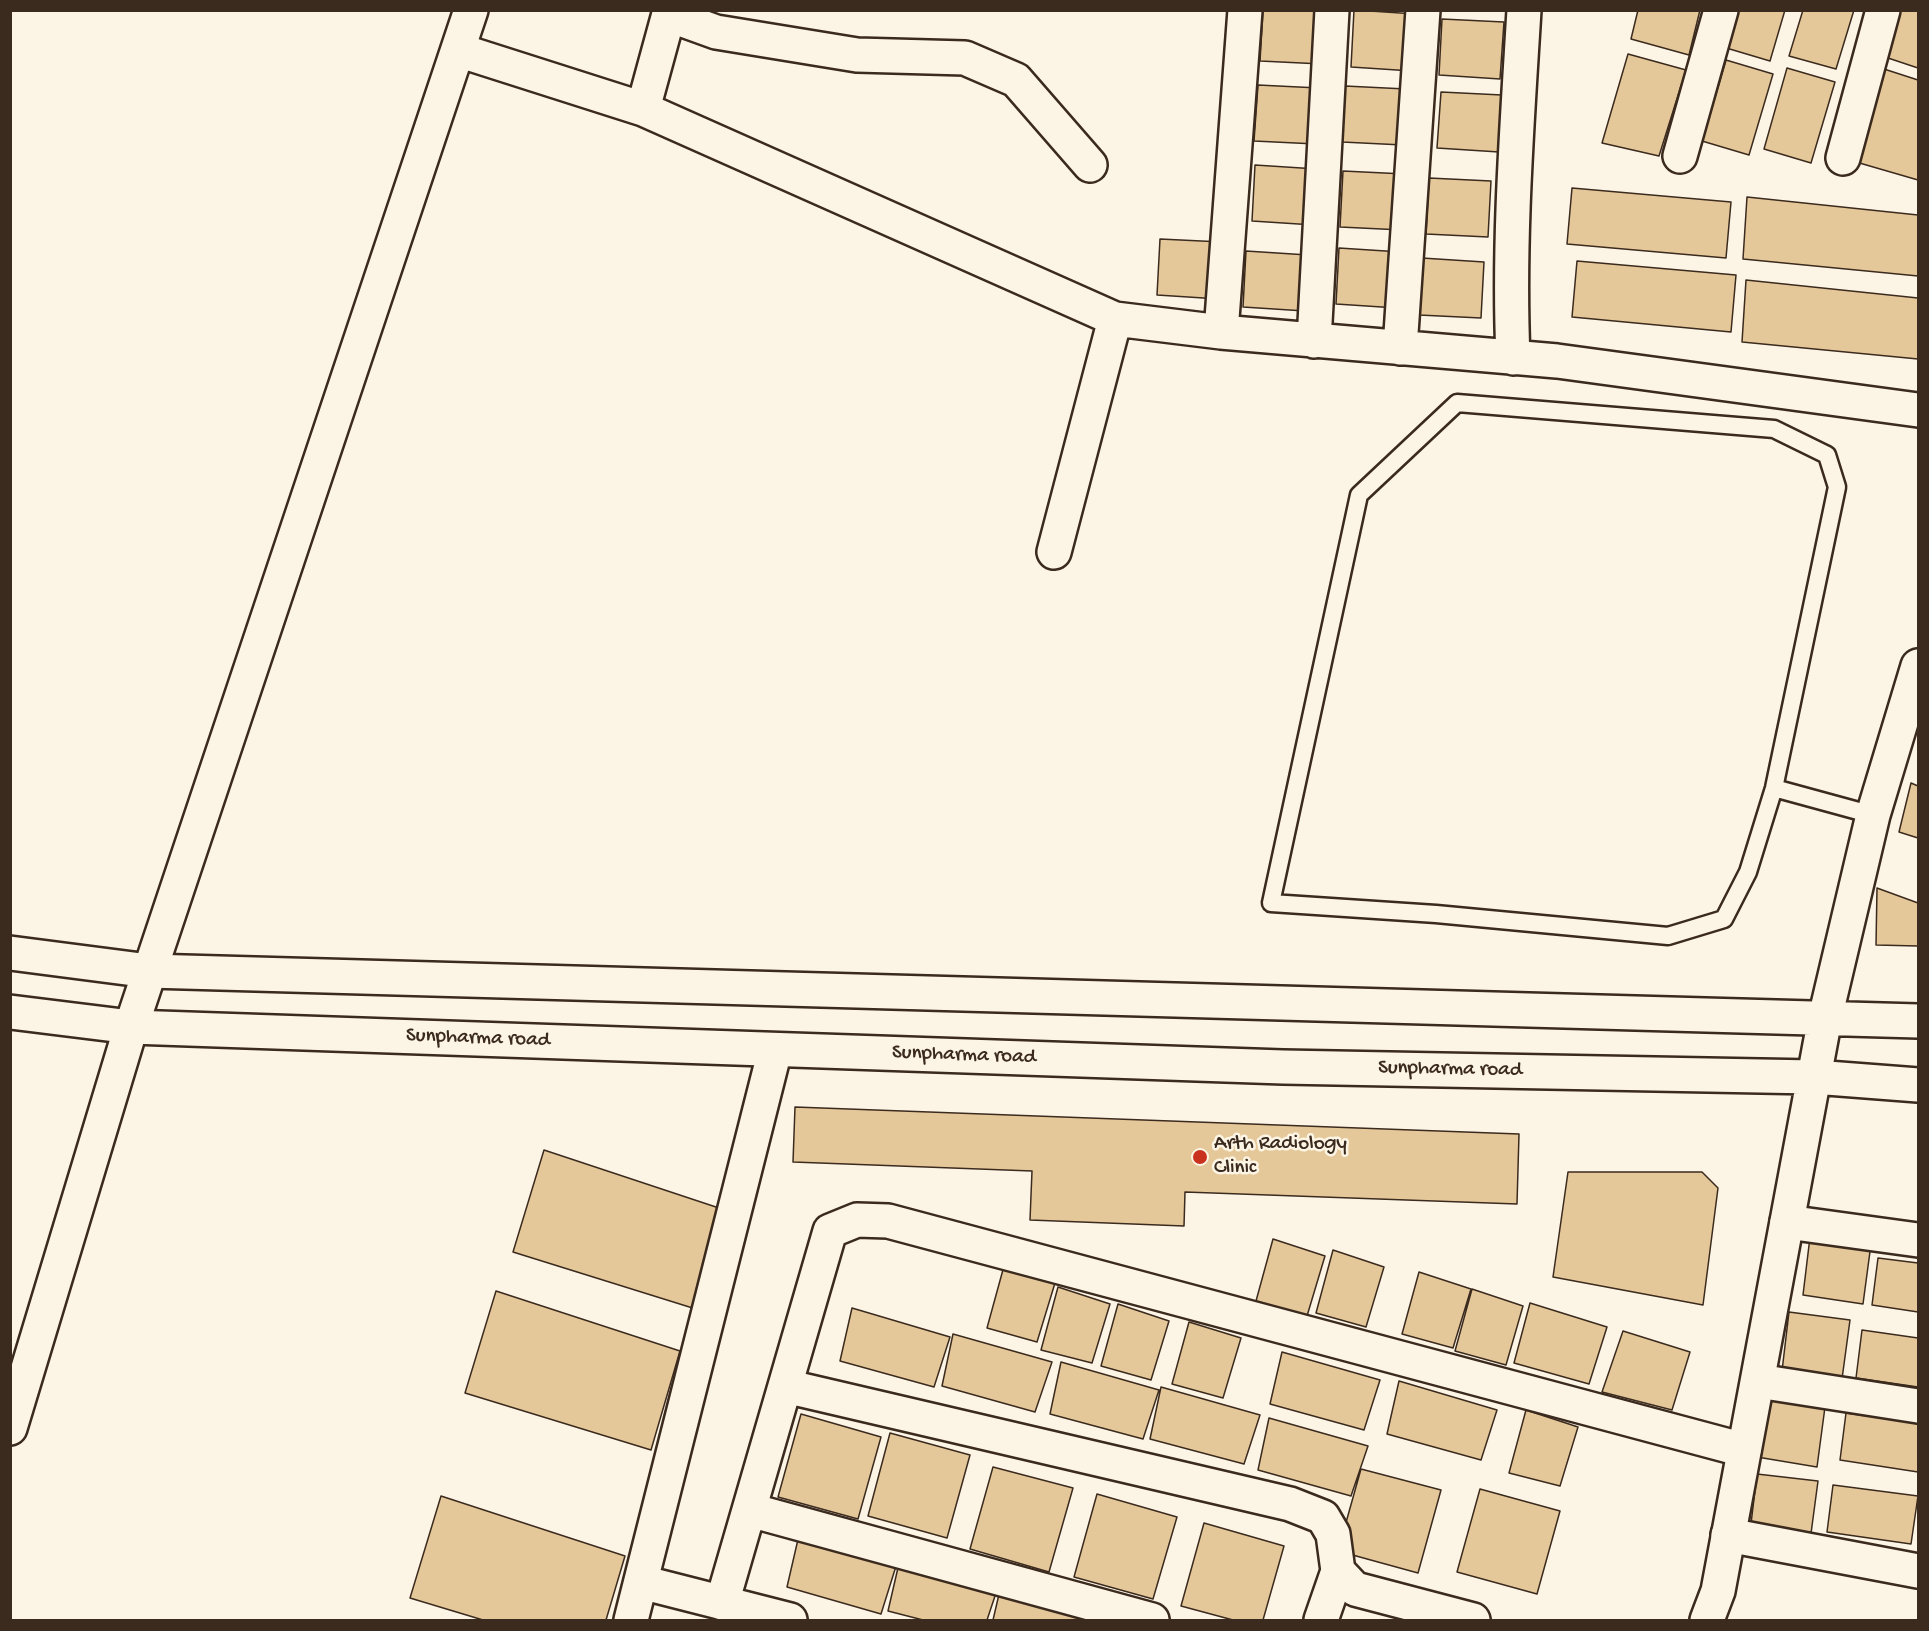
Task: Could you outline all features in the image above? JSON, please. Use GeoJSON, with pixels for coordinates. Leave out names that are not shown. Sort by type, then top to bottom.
{"type":"FeatureCollection","features":[{"type":"Feature","properties":{"kind":"street"},"geometry":{"type":"LineString","coordinates":[[10,1428],[130,1027],[471,10]]}},
{"type":"Feature","properties":{"kind":"street"},"geometry":{"type":"LineString","coordinates":[[1221,332],[1245,10]]}},
{"type":"Feature","properties":{"kind":"street"},"geometry":{"type":"LineString","coordinates":[[1314,341],[1332,10]]}},
{"type":"Feature","properties":{"kind":"street"},"geometry":{"type":"LineString","coordinates":[[1400,348],[1423,10]]}},
{"type":"Feature","properties":{"kind":"street"},"geometry":{"type":"LineString","coordinates":[[1513,358],[1511,321],[1514,182],[1524,10]]}},
{"type":"Feature","properties":{"kind":"street"},"geometry":{"type":"LineString","coordinates":[[1680,156],[1721,10]]}},
{"type":"Feature","properties":{"kind":"street"},"geometry":{"type":"LineString","coordinates":[[1843,158],[1883,10]]}},
{"type":"Feature","properties":{"kind":"street"},"geometry":{"type":"LineString","coordinates":[[643,109],[670,13],[716,32],[857,56],[965,58],[1016,80],[1090,165]]}},
{"type":"Feature","properties":{"kind":"street"},"geometry":{"type":"LineString","coordinates":[[458,50],[643,109],[1115,319],[1314,341],[1557,361],[1918,410]]}},
{"type":"Feature","properties":{"kind":"street"},"geometry":{"type":"LineString","coordinates":[[1054,552],[1115,319]]}},
{"type":"Feature","properties":{"kind":"street"},"geometry":{"type":"LineString","coordinates":[[1707,1620],[1718,1591],[1825,1018],[1873,815],[1918,666]]}},
{"type":"Feature","properties":{"kind":"street"},"geometry":{"type":"LineString","coordinates":[[10,953],[149,971],[1918,1021]]}},
{"type":"Feature","properties":{"kind":"street","name":"Sunpharma road"},"geometry":{"type":"LineString","coordinates":[[10,1012],[130,1027],[1283,1067],[1814,1077],[1918,1085]]}},
{"type":"Feature","properties":{"kind":"street"},"geometry":{"type":"LineString","coordinates":[[630,1620],[775,1050]]}},
{"type":"Feature","properties":{"kind":"street"},"geometry":{"type":"LineString","coordinates":[[722,1603],[830,1231],[857,1220],[888,1221],[1744,1450]]}},
{"type":"Feature","properties":{"kind":"street"},"geometry":{"type":"LineString","coordinates":[[1787,1222],[1918,1240]]}},
{"type":"Feature","properties":{"kind":"street"},"geometry":{"type":"LineString","coordinates":[[1758,1381],[1918,1406]]}},
{"type":"Feature","properties":{"kind":"street"},"geometry":{"type":"LineString","coordinates":[[786,1386],[1290,1504],[1323,1517],[1333,1534],[1338,1571],[1320,1620]]}},
{"type":"Feature","properties":{"kind":"street"},"geometry":{"type":"LineString","coordinates":[[750,1510],[1152,1620]]}},
{"type":"Feature","properties":{"kind":"street"},"geometry":{"type":"LineString","coordinates":[[1728,1535],[1918,1571]]}},
{"type":"Feature","properties":{"kind":"street"},"geometry":{"type":"LineString","coordinates":[[1338,1571],[1354,1589],[1473,1620]]}},
{"type":"Feature","properties":{"kind":"street"},"geometry":{"type":"LineString","coordinates":[[641,1582],[790,1620]]}},
{"type":"Feature","properties":{"kind":"lane"},"geometry":{"type":"LineString","coordinates":[[1457,403],[1774,429],[1827,455],[1837,487],[1774,788],[1748,872],[1724,919],[1668,936],[1436,914],[1271,903],[1359,495],[1457,403]]}},
{"type":"Feature","properties":{"kind":"lane"},"geometry":{"type":"LineString","coordinates":[[1774,788],[1873,815]]}},
{"type":"Feature","properties":{"kind":"building"},"geometry":{"type":"Polygon","coordinates":[[[1263,10],[1325,10],[1322,64],[1260,61],[1263,10]]]}},
{"type":"Feature","properties":{"kind":"building"},"geometry":{"type":"Polygon","coordinates":[[[1354,10],[1416,14],[1412,71],[1351,67],[1354,10]]]}},
{"type":"Feature","properties":{"kind":"building"},"geometry":{"type":"Polygon","coordinates":[[[1638,10],[1700,10],[1689,55],[1631,39],[1638,10]]]}},
{"type":"Feature","properties":{"kind":"building"},"geometry":{"type":"Polygon","coordinates":[[[1734,10],[1785,10],[1770,61],[1723,47],[1734,10]]]}},
{"type":"Feature","properties":{"kind":"building"},"geometry":{"type":"Polygon","coordinates":[[[1803,10],[1854,10],[1836,69],[1789,56],[1803,10]]]}},
{"type":"Feature","properties":{"kind":"building"},"geometry":{"type":"Polygon","coordinates":[[[1893,10],[1918,10],[1918,68],[1882,56],[1893,10]]]}},
{"type":"Feature","properties":{"kind":"building"},"geometry":{"type":"Polygon","coordinates":[[[1442,19],[1504,22],[1500,79],[1439,75],[1442,19]]]}},
{"type":"Feature","properties":{"kind":"building"},"geometry":{"type":"Polygon","coordinates":[[[1628,54],[1686,70],[1659,156],[1602,143],[1628,54]]]}},
{"type":"Feature","properties":{"kind":"building"},"geometry":{"type":"Polygon","coordinates":[[[1726,60],[1773,74],[1749,155],[1702,141],[1726,60]]]}},
{"type":"Feature","properties":{"kind":"building"},"geometry":{"type":"Polygon","coordinates":[[[1787,68],[1835,82],[1811,163],[1764,149],[1787,68]]]}},
{"type":"Feature","properties":{"kind":"building"},"geometry":{"type":"Polygon","coordinates":[[[1884,69],[1918,80],[1918,180],[1856,162],[1884,69]]]}},
{"type":"Feature","properties":{"kind":"building"},"geometry":{"type":"Polygon","coordinates":[[[1258,85],[1319,88],[1316,144],[1254,141],[1258,85]]]}},
{"type":"Feature","properties":{"kind":"building"},"geometry":{"type":"Polygon","coordinates":[[[1345,86],[1406,89],[1403,145],[1342,142],[1345,86]]]}},
{"type":"Feature","properties":{"kind":"building"},"geometry":{"type":"Polygon","coordinates":[[[1441,92],[1502,95],[1499,152],[1437,148],[1441,92]]]}},
{"type":"Feature","properties":{"kind":"building"},"geometry":{"type":"Polygon","coordinates":[[[1255,165],[1317,169],[1314,225],[1252,221],[1255,165]]]}},
{"type":"Feature","properties":{"kind":"building"},"geometry":{"type":"Polygon","coordinates":[[[1343,171],[1405,174],[1402,230],[1340,227],[1343,171]]]}},
{"type":"Feature","properties":{"kind":"building"},"geometry":{"type":"Polygon","coordinates":[[[1429,178],[1491,181],[1488,237],[1426,234],[1429,178]]]}},
{"type":"Feature","properties":{"kind":"building"},"geometry":{"type":"Polygon","coordinates":[[[1572,188],[1731,202],[1726,258],[1567,244],[1572,188]]]}},
{"type":"Feature","properties":{"kind":"building"},"geometry":{"type":"Polygon","coordinates":[[[1747,197],[1918,215],[1918,276],[1743,259],[1747,197]]]}},
{"type":"Feature","properties":{"kind":"building"},"geometry":{"type":"Polygon","coordinates":[[[1160,239],[1222,242],[1219,299],[1157,295],[1160,239]]]}},
{"type":"Feature","properties":{"kind":"building"},"geometry":{"type":"Polygon","coordinates":[[[1339,248],[1401,252],[1397,308],[1336,304],[1339,248]]]}},
{"type":"Feature","properties":{"kind":"building"},"geometry":{"type":"Polygon","coordinates":[[[1246,251],[1308,255],[1305,311],[1243,307],[1246,251]]]}},
{"type":"Feature","properties":{"kind":"building"},"geometry":{"type":"Polygon","coordinates":[[[1422,258],[1484,262],[1481,318],[1419,315],[1422,258]]]}},
{"type":"Feature","properties":{"kind":"building"},"geometry":{"type":"Polygon","coordinates":[[[1577,261],[1736,275],[1731,332],[1572,317],[1577,261]]]}},
{"type":"Feature","properties":{"kind":"building"},"geometry":{"type":"Polygon","coordinates":[[[1746,280],[1918,298],[1918,359],[1742,342],[1746,280]]]}},
{"type":"Feature","properties":{"kind":"building"},"geometry":{"type":"Polygon","coordinates":[[[1911,783],[1918,786],[1918,838],[1899,832],[1911,783]]]}},
{"type":"Feature","properties":{"kind":"building"},"geometry":{"type":"Polygon","coordinates":[[[1877,888],[1918,903],[1918,946],[1876,945],[1877,888]]]}},
{"type":"Feature","properties":{"kind":"building"},"geometry":{"type":"Polygon","coordinates":[[[795,1107],[1519,1134],[1517,1204],[1185,1192],[1184,1226],[1030,1220],[1032,1171],[793,1162],[795,1107]]]}},
{"type":"Feature","properties":{"kind":"building"},"geometry":{"type":"Polygon","coordinates":[[[544,1150],[728,1211],[699,1310],[513,1252],[544,1150]]]}},
{"type":"Feature","properties":{"kind":"building"},"geometry":{"type":"Polygon","coordinates":[[[1568,1172],[1702,1172],[1718,1188],[1703,1305],[1553,1277],[1568,1172]]]}},
{"type":"Feature","properties":{"kind":"building"},"geometry":{"type":"Polygon","coordinates":[[[1810,1237],[1871,1244],[1863,1304],[1803,1295],[1810,1237]]]}},
{"type":"Feature","properties":{"kind":"building"},"geometry":{"type":"Polygon","coordinates":[[[1273,1239],[1325,1256],[1307,1316],[1256,1301],[1273,1239]]]}},
{"type":"Feature","properties":{"kind":"building"},"geometry":{"type":"Polygon","coordinates":[[[1333,1250],[1384,1267],[1366,1327],[1316,1313],[1333,1250]]]}},
{"type":"Feature","properties":{"kind":"building"},"geometry":{"type":"Polygon","coordinates":[[[1878,1258],[1918,1263],[1918,1312],[1872,1305],[1878,1258]]]}},
{"type":"Feature","properties":{"kind":"building"},"geometry":{"type":"Polygon","coordinates":[[[1004,1266],[1055,1283],[1037,1342],[987,1328],[1004,1266]]]}},
{"type":"Feature","properties":{"kind":"building"},"geometry":{"type":"Polygon","coordinates":[[[1419,1272],[1471,1289],[1453,1348],[1402,1334],[1419,1272]]]}},
{"type":"Feature","properties":{"kind":"building"},"geometry":{"type":"Polygon","coordinates":[[[1058,1287],[1110,1304],[1092,1363],[1041,1350],[1058,1287]]]}},
{"type":"Feature","properties":{"kind":"building"},"geometry":{"type":"Polygon","coordinates":[[[1472,1289],[1523,1306],[1506,1365],[1455,1351],[1472,1289]]]}},
{"type":"Feature","properties":{"kind":"building"},"geometry":{"type":"Polygon","coordinates":[[[496,1291],[680,1351],[651,1450],[465,1393],[496,1291]]]}},
{"type":"Feature","properties":{"kind":"building"},"geometry":{"type":"Polygon","coordinates":[[[1530,1303],[1607,1327],[1589,1384],[1514,1363],[1530,1303]]]}},
{"type":"Feature","properties":{"kind":"building"},"geometry":{"type":"Polygon","coordinates":[[[1118,1304],[1169,1321],[1151,1380],[1101,1366],[1118,1304]]]}},
{"type":"Feature","properties":{"kind":"building"},"geometry":{"type":"Polygon","coordinates":[[[852,1308],[950,1337],[934,1387],[840,1361],[852,1308]]]}},
{"type":"Feature","properties":{"kind":"building"},"geometry":{"type":"Polygon","coordinates":[[[1789,1312],[1850,1320],[1842,1379],[1782,1371],[1789,1312]]]}},
{"type":"Feature","properties":{"kind":"building"},"geometry":{"type":"Polygon","coordinates":[[[1189,1322],[1241,1338],[1223,1398],[1172,1384],[1189,1322]]]}},
{"type":"Feature","properties":{"kind":"building"},"geometry":{"type":"Polygon","coordinates":[[[1862,1330],[1918,1338],[1918,1387],[1856,1378],[1862,1330]]]}},
{"type":"Feature","properties":{"kind":"building"},"geometry":{"type":"Polygon","coordinates":[[[1623,1331],[1690,1352],[1672,1410],[1602,1392],[1623,1331]]]}},
{"type":"Feature","properties":{"kind":"building"},"geometry":{"type":"Polygon","coordinates":[[[953,1334],[1052,1362],[1035,1412],[942,1386],[953,1334]]]}},
{"type":"Feature","properties":{"kind":"building"},"geometry":{"type":"Polygon","coordinates":[[[1282,1352],[1380,1380],[1364,1430],[1270,1404],[1282,1352]]]}},
{"type":"Feature","properties":{"kind":"building"},"geometry":{"type":"Polygon","coordinates":[[[1061,1362],[1159,1390],[1143,1439],[1050,1414],[1061,1362]]]}},
{"type":"Feature","properties":{"kind":"building"},"geometry":{"type":"Polygon","coordinates":[[[1399,1381],[1497,1410],[1481,1460],[1387,1434],[1399,1381]]]}},
{"type":"Feature","properties":{"kind":"building"},"geometry":{"type":"Polygon","coordinates":[[[1161,1387],[1260,1415],[1244,1464],[1150,1439],[1161,1387]]]}},
{"type":"Feature","properties":{"kind":"building"},"geometry":{"type":"Polygon","coordinates":[[[1764,1399],[1825,1407],[1817,1467],[1757,1457],[1764,1399]]]}},
{"type":"Feature","properties":{"kind":"building"},"geometry":{"type":"Polygon","coordinates":[[[1526,1410],[1578,1427],[1560,1486],[1509,1473],[1526,1410]]]}},
{"type":"Feature","properties":{"kind":"building"},"geometry":{"type":"Polygon","coordinates":[[[1846,1413],[1918,1423],[1918,1472],[1840,1460],[1846,1413]]]}},
{"type":"Feature","properties":{"kind":"building"},"geometry":{"type":"Polygon","coordinates":[[[801,1414],[881,1437],[858,1519],[778,1497],[801,1414]]]}},
{"type":"Feature","properties":{"kind":"building"},"geometry":{"type":"Polygon","coordinates":[[[1269,1418],[1368,1446],[1351,1496],[1258,1470],[1269,1418]]]}},
{"type":"Feature","properties":{"kind":"building"},"geometry":{"type":"Polygon","coordinates":[[[890,1433],[970,1455],[947,1538],[868,1516],[890,1433]]]}},
{"type":"Feature","properties":{"kind":"building"},"geometry":{"type":"Polygon","coordinates":[[[993,1467],[1073,1488],[1049,1572],[970,1549],[993,1467]]]}},
{"type":"Feature","properties":{"kind":"building"},"geometry":{"type":"Polygon","coordinates":[[[1361,1469],[1441,1490],[1418,1573],[1338,1551],[1361,1469]]]}},
{"type":"Feature","properties":{"kind":"building"},"geometry":{"type":"Polygon","coordinates":[[[1757,1474],[1818,1481],[1810,1541],[1750,1532],[1757,1474]]]}},
{"type":"Feature","properties":{"kind":"building"},"geometry":{"type":"Polygon","coordinates":[[[1833,1485],[1918,1496],[1911,1544],[1827,1532],[1833,1485]]]}},
{"type":"Feature","properties":{"kind":"building"},"geometry":{"type":"Polygon","coordinates":[[[1480,1489],[1560,1511],[1537,1594],[1457,1572],[1480,1489]]]}},
{"type":"Feature","properties":{"kind":"building"},"geometry":{"type":"Polygon","coordinates":[[[1097,1494],[1177,1517],[1153,1599],[1074,1577],[1097,1494]]]}},
{"type":"Feature","properties":{"kind":"building"},"geometry":{"type":"Polygon","coordinates":[[[441,1496],[625,1556],[606,1620],[483,1620],[410,1598],[441,1496]]]}},
{"type":"Feature","properties":{"kind":"building"},"geometry":{"type":"Polygon","coordinates":[[[1204,1523],[1284,1546],[1263,1620],[1233,1620],[1181,1606],[1204,1523]]]}},
{"type":"Feature","properties":{"kind":"building"},"geometry":{"type":"Polygon","coordinates":[[[799,1535],[897,1563],[881,1614],[787,1587],[799,1535]]]}},
{"type":"Feature","properties":{"kind":"building"},"geometry":{"type":"Polygon","coordinates":[[[900,1559],[998,1587],[987,1620],[923,1620],[888,1611],[900,1559]]]}},
{"type":"Feature","properties":{"kind":"building"},"geometry":{"type":"Polygon","coordinates":[[[1000,1590],[1097,1620],[993,1620],[1000,1590]]]}},
{"type":"Feature","properties":{"kind":"place","name":"Arth Radiology Clinic"},"geometry":{"type":"Point","coordinates":[1200,1157]}}]}
